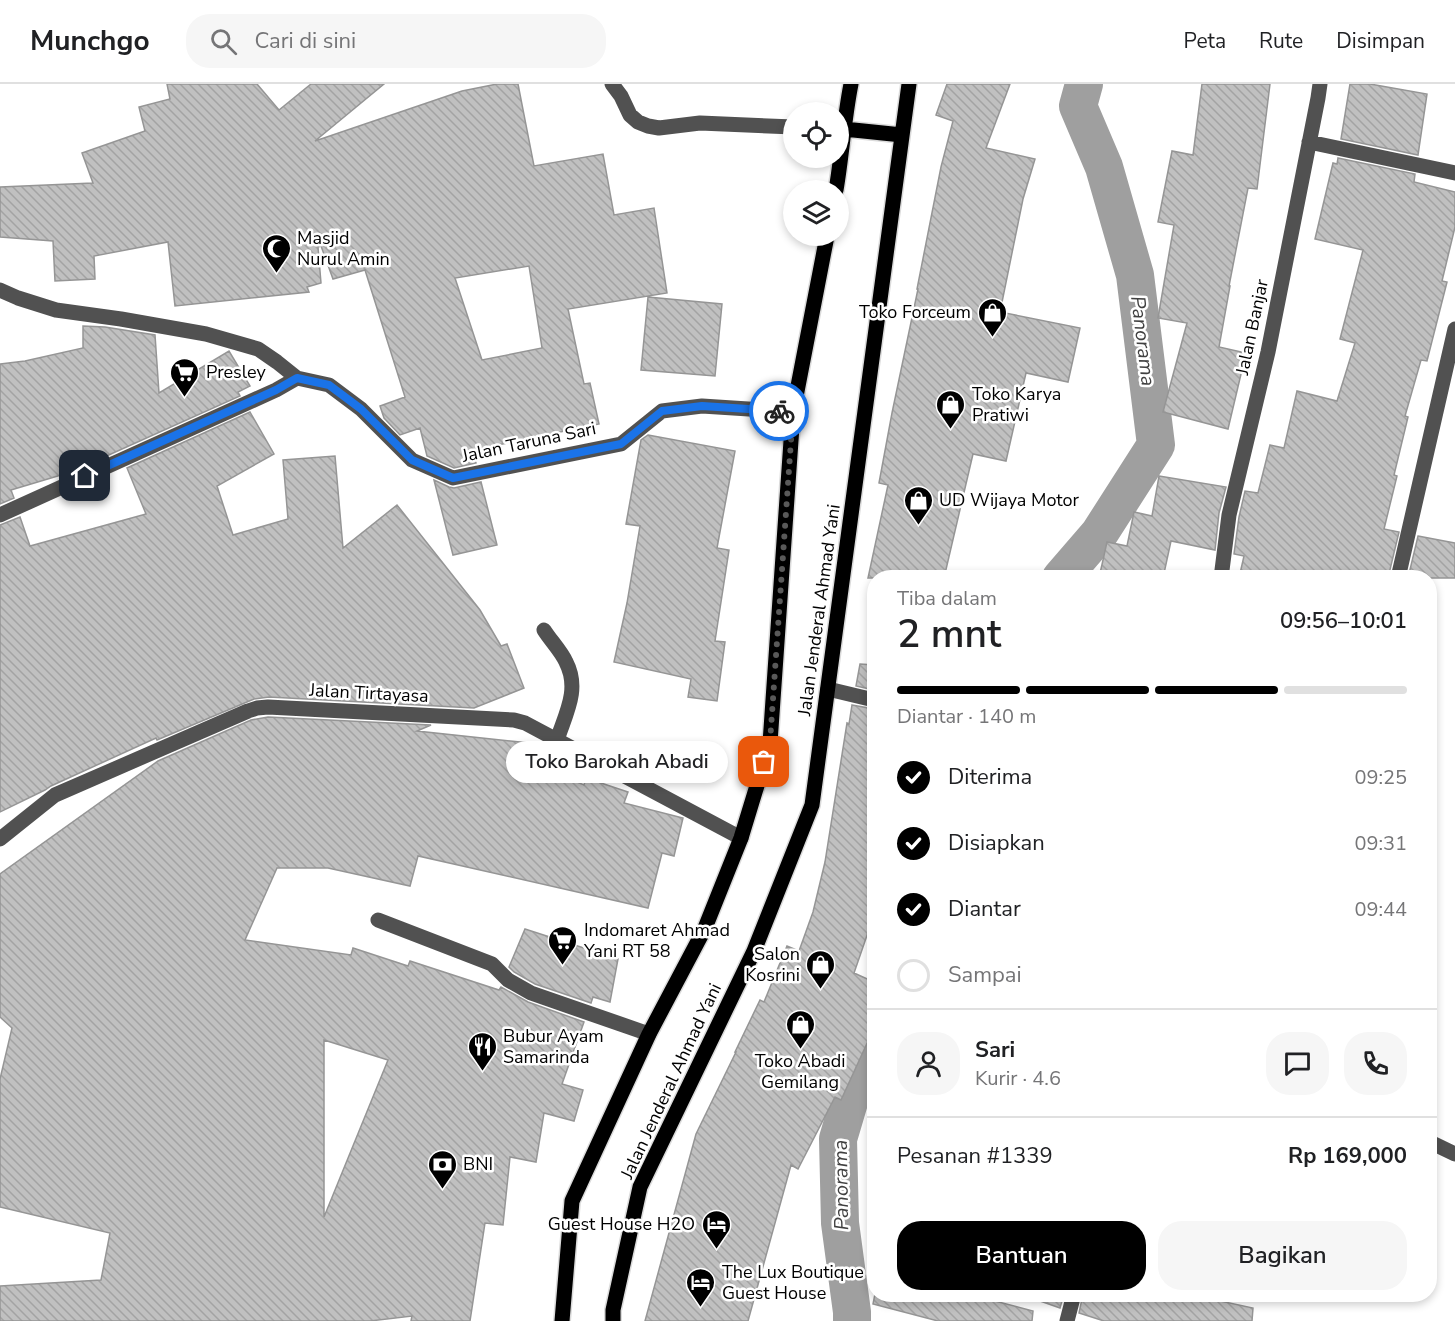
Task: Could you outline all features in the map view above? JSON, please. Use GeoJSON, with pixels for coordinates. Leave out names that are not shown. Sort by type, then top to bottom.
{"type":"FeatureCollection","features":[{"type":"Feature","properties":{"kind":"main road"},"geometry":{"type":"LineString","coordinates":[[847,102],[851,84]]}},
{"type":"Feature","properties":{"kind":"main road","name":"Jalan Jenderal Ahmad Yani"},"geometry":{"type":"LineString","coordinates":[[613,1321],[640,1187],[754,951],[812,805],[909,84]]}},
{"type":"Feature","properties":{"kind":"main road"},"geometry":{"type":"LineString","coordinates":[[849,130],[902,135]]}},
{"type":"Feature","properties":{"kind":"main road","name":"Jalan Jenderal Ahmad Yani"},"geometry":{"type":"LineString","coordinates":[[562,1321],[572,1201],[648,1034],[705,928],[741,838],[770,742],[793,412],[825,246]]}},
{"type":"Feature","properties":{"kind":"street"},"geometry":{"type":"LineString","coordinates":[[612,84],[630,115],[648,126],[659,128],[700,123],[783,127]]}},
{"type":"Feature","properties":{"kind":"street","name":"Jalan Banjar"},"geometry":{"type":"LineString","coordinates":[[1222,570],[1229,515],[1268,352],[1320,84]]}},
{"type":"Feature","properties":{"kind":"street"},"geometry":{"type":"LineString","coordinates":[[1310,142],[1455,173]]}},
{"type":"Feature","properties":{"kind":"street"},"geometry":{"type":"LineString","coordinates":[[0,290],[56,310],[206,334],[258,349],[297,378],[276,390],[0,515]]}},
{"type":"Feature","properties":{"kind":"street"},"geometry":{"type":"LineString","coordinates":[[1400,570],[1455,329]]}},
{"type":"Feature","properties":{"kind":"street","name":"Jalan Taruna Sari"},"geometry":{"type":"LineString","coordinates":[[297,378],[329,385],[361,409],[412,460],[453,478],[621,444],[662,411],[702,406],[793,412]]}},
{"type":"Feature","properties":{"kind":"street"},"geometry":{"type":"LineString","coordinates":[[544,630],[566,662],[573,687],[557,740]]}},
{"type":"Feature","properties":{"kind":"street"},"geometry":{"type":"LineString","coordinates":[[828,689],[867,698]]}},
{"type":"Feature","properties":{"kind":"street","name":"Jalan Tirtayasa"},"geometry":{"type":"LineString","coordinates":[[0,839],[55,795],[257,708],[268,707],[514,720],[525,723],[741,838]]}},
{"type":"Feature","properties":{"kind":"street"},"geometry":{"type":"LineString","coordinates":[[378,920],[492,964],[508,980],[531,993],[648,1034]]}},
{"type":"Feature","properties":{"kind":"street"},"geometry":{"type":"LineString","coordinates":[[1437,1145],[1455,1154]]}},
{"type":"Feature","properties":{"kind":"street"},"geometry":{"type":"LineString","coordinates":[[1067,1321],[1072,1302]]}},
{"type":"Feature","properties":{"kind":"building"},"geometry":{"type":"Polygon","coordinates":[[[167,84],[257,84],[279,110],[311,84],[384,84],[315,141],[462,91],[497,84],[518,84],[534,166],[603,154],[614,215],[654,208],[667,293],[568,309],[584,384],[590,383],[599,424],[473,450],[476,463],[454,468],[427,456],[420,428],[400,435],[384,418],[380,406],[405,397],[365,270],[333,279],[321,246],[318,247],[321,283],[307,287],[309,292],[175,306],[168,242],[94,256],[95,279],[55,281],[53,241],[0,237],[0,187],[93,183],[82,153],[145,131],[139,107],[170,99],[167,84]],[[529,266],[455,278],[482,360],[542,348],[529,266]]]}},
{"type":"Feature","properties":{"kind":"building"},"geometry":{"type":"Polygon","coordinates":[[[947,84],[1010,84],[986,148],[1035,159],[1023,199],[1000,312],[1080,328],[1068,382],[1026,373],[1006,461],[973,454],[946,570],[870,570],[888,485],[879,483],[941,167],[953,121],[936,115],[947,84]]]}},
{"type":"Feature","properties":{"kind":"building"},"geometry":{"type":"Polygon","coordinates":[[[1202,84],[1270,84],[1257,189],[1248,188],[1219,347],[1246,353],[1228,429],[1163,412],[1187,323],[1158,318],[1174,225],[1158,222],[1172,151],[1193,155],[1202,84]]]}},
{"type":"Feature","properties":{"kind":"building"},"geometry":{"type":"Polygon","coordinates":[[[1350,84],[1370,84],[1427,94],[1418,155],[1341,139],[1350,84]]]}},
{"type":"Feature","properties":{"kind":"building"},"geometry":{"type":"Polygon","coordinates":[[[1338,158],[1415,174],[1414,182],[1455,192],[1455,227],[1442,281],[1447,282],[1427,361],[1421,360],[1405,416],[1408,417],[1384,529],[1399,532],[1390,570],[1241,570],[1244,556],[1234,554],[1245,491],[1258,493],[1270,445],[1284,448],[1297,391],[1337,401],[1355,343],[1340,339],[1363,250],[1315,239],[1333,163],[1337,164],[1338,158]]]}},
{"type":"Feature","properties":{"kind":"building"},"geometry":{"type":"Polygon","coordinates":[[[648,297],[722,304],[715,376],[641,370],[648,297]]]}},
{"type":"Feature","properties":{"kind":"building"},"geometry":{"type":"Polygon","coordinates":[[[83,326],[155,335],[159,393],[229,351],[250,386],[238,392],[240,396],[71,472],[11,490],[14,498],[0,504],[0,364],[83,348],[83,326]]]}},
{"type":"Feature","properties":{"kind":"building"},"geometry":{"type":"Polygon","coordinates":[[[250,412],[274,454],[217,486],[233,535],[288,519],[283,460],[335,456],[343,548],[397,505],[480,610],[501,646],[507,644],[524,688],[474,708],[269,697],[254,699],[157,740],[156,738],[0,812],[0,525],[20,517],[30,546],[146,514],[127,468],[250,412]]]}},
{"type":"Feature","properties":{"kind":"building"},"geometry":{"type":"Polygon","coordinates":[[[648,435],[735,451],[717,548],[729,550],[715,641],[725,642],[717,701],[688,697],[691,679],[614,662],[640,526],[626,524],[641,440],[648,435]]]}},
{"type":"Feature","properties":{"kind":"building"},"geometry":{"type":"Polygon","coordinates":[[[1159,476],[1226,487],[1219,513],[1215,550],[1171,541],[1165,570],[1101,570],[1107,542],[1127,546],[1134,512],[1152,516],[1159,476]]]}},
{"type":"Feature","properties":{"kind":"building"},"geometry":{"type":"Polygon","coordinates":[[[434,480],[454,488],[481,482],[497,545],[453,555],[434,480]]]}},
{"type":"Feature","properties":{"kind":"building"},"geometry":{"type":"Polygon","coordinates":[[[1418,536],[1455,543],[1455,578],[1437,578],[1437,570],[1410,570],[1418,536]]]}},
{"type":"Feature","properties":{"kind":"building"},"geometry":{"type":"Polygon","coordinates":[[[860,664],[867,664],[867,688],[856,686],[860,664]]]}},
{"type":"Feature","properties":{"kind":"building"},"geometry":{"type":"Polygon","coordinates":[[[852,705],[867,708],[867,935],[854,973],[867,979],[867,1043],[841,1100],[835,1097],[798,1169],[791,1165],[748,1321],[645,1321],[696,1134],[760,1000],[764,1002],[787,946],[799,951],[813,912],[825,862],[847,723],[849,724],[852,705]]]}},
{"type":"Feature","properties":{"kind":"building"},"geometry":{"type":"Polygon","coordinates":[[[268,717],[431,725],[417,731],[539,744],[537,765],[584,785],[586,778],[628,792],[624,803],[683,818],[674,856],[662,853],[648,908],[418,856],[410,886],[328,868],[277,868],[245,940],[351,955],[353,948],[408,966],[410,961],[499,990],[501,987],[528,1002],[584,1022],[562,1084],[583,1090],[574,1121],[544,1113],[536,1162],[510,1157],[503,1225],[485,1223],[470,1321],[411,1321],[412,1316],[370,1321],[0,1321],[0,1286],[101,1280],[110,1233],[0,1207],[0,1079],[12,1028],[0,1017],[0,874],[158,761],[251,720],[268,717]],[[324,1040],[324,1217],[388,1060],[324,1040]]]}},
{"type":"Feature","properties":{"kind":"building","name":"Indomaret Ahmad Yani RT 58"},"geometry":{"type":"Polygon","coordinates":[[[525,929],[618,959],[610,1002],[593,997],[591,1003],[535,984],[514,972],[509,967],[525,929]]]}},
{"type":"Feature","properties":{"kind":"building"},"geometry":{"type":"Polygon","coordinates":[[[873,1302],[999,1302],[1033,1311],[1032,1321],[938,1321],[873,1304],[873,1302]]]}},
{"type":"Feature","properties":{"kind":"building"},"geometry":{"type":"Polygon","coordinates":[[[1043,1302],[1062,1302],[1060,1308],[1043,1302]]]}},
{"type":"Feature","properties":{"kind":"building"},"geometry":{"type":"Polygon","coordinates":[[[1081,1302],[1225,1302],[1253,1308],[1252,1321],[1104,1321],[1079,1313],[1081,1302]]]}},
{"type":"Feature","properties":{"kind":"waterway","name":"Panorama"},"geometry":{"type":"LineString","coordinates":[[1068,570],[1099,534],[1156,445],[1135,275],[1104,167],[1078,106],[1084,84]]}},
{"type":"Feature","properties":{"kind":"waterway","name":"Panorama"},"geometry":{"type":"LineString","coordinates":[[852,1321],[840,1223],[838,1139],[854,1085],[867,1067]]}},
{"type":"Feature","properties":{"kind":"way so far"},"geometry":{"type":"LineString","coordinates":[[764,762],[770,742],[793,412],[779,411]]}},
{"type":"Feature","properties":{"kind":"place","name":"Masjid Nurul Amin"},"geometry":{"type":"Point","coordinates":[276,274]}},
{"type":"Feature","properties":{"kind":"place","name":"Toko Forceum"},"geometry":{"type":"Point","coordinates":[992,338]}},
{"type":"Feature","properties":{"kind":"place","name":"Presley"},"geometry":{"type":"Point","coordinates":[185,398]}},
{"type":"Feature","properties":{"kind":"place","name":"Toko Karya Pratiwi"},"geometry":{"type":"Point","coordinates":[951,430]}},
{"type":"Feature","properties":{"kind":"place","name":"UD Wijaya Motor"},"geometry":{"type":"Point","coordinates":[918,526]}},
{"type":"Feature","properties":{"kind":"place","name":"Toko Barokah Abadi"},"geometry":{"type":"Point","coordinates":[764,762]}},
{"type":"Feature","properties":{"kind":"place","name":"Indomaret Ahmad Yani RT 58"},"geometry":{"type":"Point","coordinates":[563,966]}},
{"type":"Feature","properties":{"kind":"place","name":"Salon Kosrini"},"geometry":{"type":"Point","coordinates":[821,990]}},
{"type":"Feature","properties":{"kind":"place","name":"Toko Abadi Gemilang"},"geometry":{"type":"Point","coordinates":[800,1050]}},
{"type":"Feature","properties":{"kind":"place","name":"Bubur Ayam Samarinda"},"geometry":{"type":"Point","coordinates":[482,1072]}},
{"type":"Feature","properties":{"kind":"place","name":"BNI"},"geometry":{"type":"Point","coordinates":[442,1190]}},
{"type":"Feature","properties":{"kind":"place","name":"Guest House H2O"},"geometry":{"type":"Point","coordinates":[716,1250]}},
{"type":"Feature","properties":{"kind":"place","name":"The Lux Boutique Guest House"},"geometry":{"type":"Point","coordinates":[701,1308]}},
{"type":"Feature","properties":{"kind":"route"},"geometry":{"type":"LineString","coordinates":[[85,476],[276,390],[297,378],[329,385],[361,409],[412,460],[453,478],[621,444],[662,411],[702,406],[779,411]]}}]}
